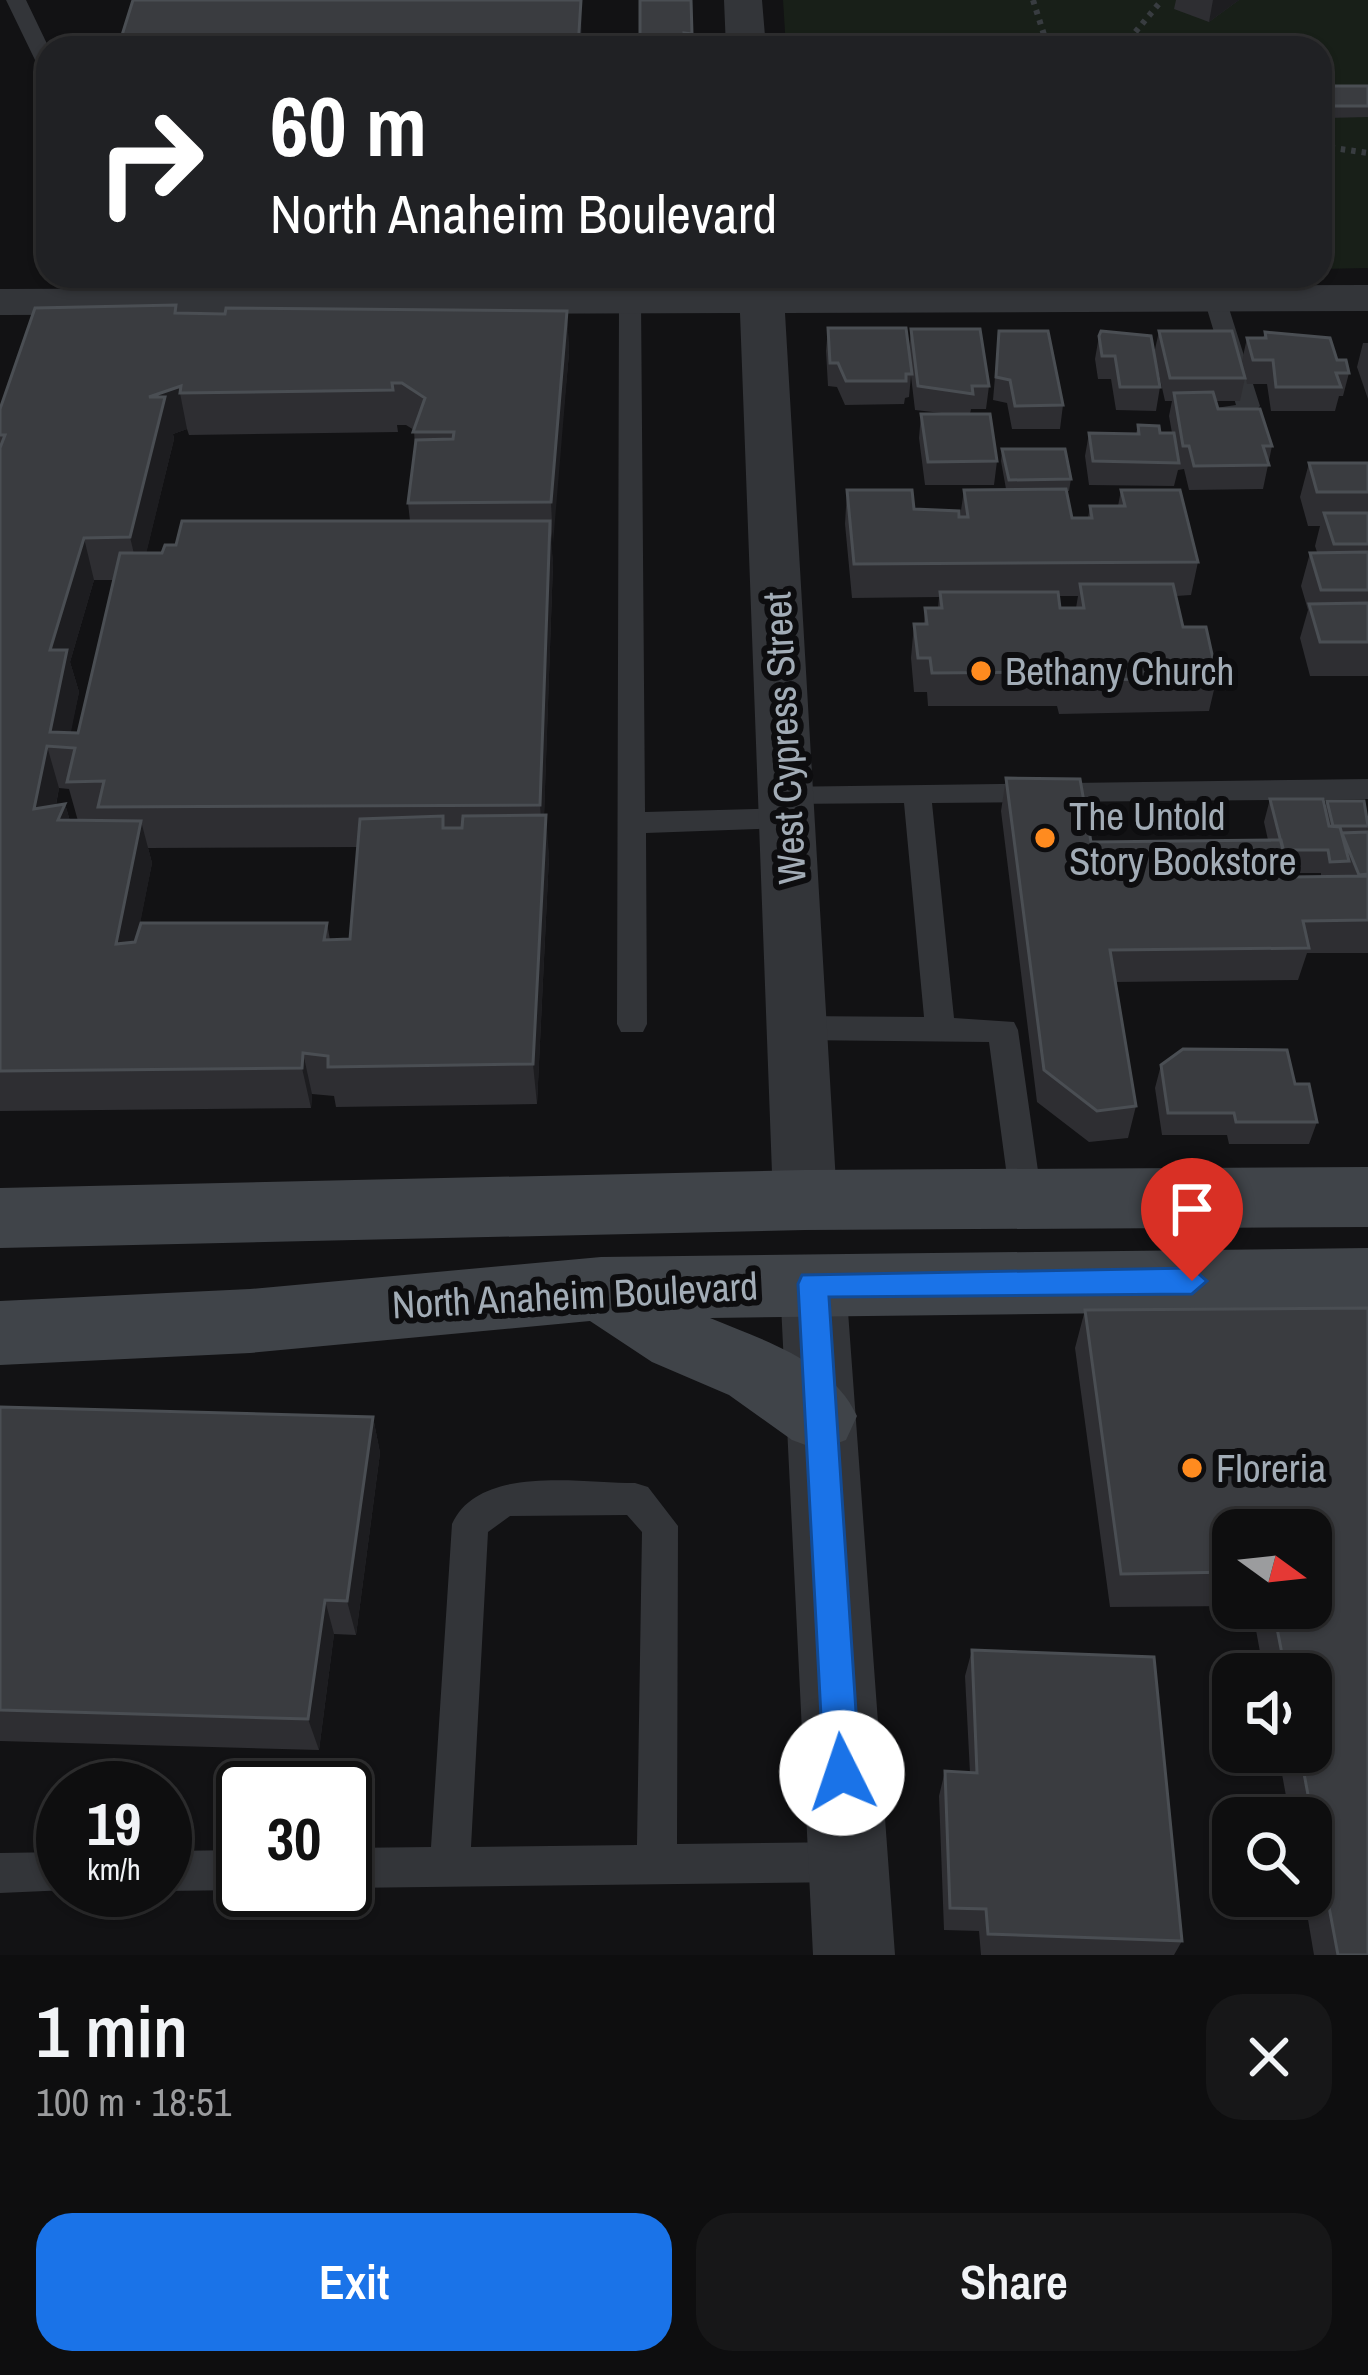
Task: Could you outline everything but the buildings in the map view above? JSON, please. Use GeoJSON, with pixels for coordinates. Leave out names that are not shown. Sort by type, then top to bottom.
{"type":"FeatureCollection","features":[{"type":"Feature","properties":{"kind":"main road"},"geometry":{"type":"LineString","coordinates":[[0,1219],[805,1200],[1368,1197]]}},
{"type":"Feature","properties":{"kind":"main road"},"geometry":{"type":"LineString","coordinates":[[813,1284],[948,1199]]}},
{"type":"Feature","properties":{"kind":"main road"},"geometry":{"type":"LineString","coordinates":[[805,1200],[635,1286],[678,1339],[768,1378],[819,1416]]}},
{"type":"Feature","properties":{"kind":"main road","name":"North Anaheim Boulevard"},"geometry":{"type":"LineString","coordinates":[[0,1333],[250,1321],[635,1286],[1368,1279]]}},
{"type":"Feature","properties":{"kind":"street"},"geometry":{"type":"LineString","coordinates":[[743,0],[745,36]]}},
{"type":"Feature","properties":{"kind":"street"},"geometry":{"type":"LineString","coordinates":[[0,302],[630,300],[762,288],[1368,298]]}},
{"type":"Feature","properties":{"kind":"street","name":"West Cypress Street"},"geometry":{"type":"LineString","coordinates":[[762,288],[805,1200]]}},
{"type":"Feature","properties":{"kind":"street"},"geometry":{"type":"LineString","coordinates":[[813,1284],[854,1955]]}},
{"type":"Feature","properties":{"kind":"lane"},"geometry":{"type":"LineString","coordinates":[[16,0],[36,41]]}},
{"type":"Feature","properties":{"kind":"lane"},"geometry":{"type":"LineString","coordinates":[[1215,299],[1247,406],[1241,414],[1216,414]]}},
{"type":"Feature","properties":{"kind":"lane"},"geometry":{"type":"LineString","coordinates":[[630,300],[632,1024]]}},
{"type":"Feature","properties":{"kind":"lane"},"geometry":{"type":"LineString","coordinates":[[628,823],[917,793],[1368,789]]}},
{"type":"Feature","properties":{"kind":"lane"},"geometry":{"type":"LineString","coordinates":[[917,793],[940,1029]]}},
{"type":"Feature","properties":{"kind":"lane"},"geometry":{"type":"LineString","coordinates":[[797,1028],[1003,1030],[1026,1199]]}},
{"type":"Feature","properties":{"kind":"lane"},"geometry":{"type":"LineString","coordinates":[[450,1867],[470,1524],[504,1500],[634,1499],[660,1526],[657,1865]]}},
{"type":"Feature","properties":{"kind":"lane"},"geometry":{"type":"LineString","coordinates":[[372,1868],[848,1862]]}},
{"type":"Feature","properties":{"kind":"lane"},"geometry":{"type":"LineString","coordinates":[[0,1873],[36,1872]]}},
{"type":"Feature","properties":{"kind":"path"},"geometry":{"type":"LineString","coordinates":[[1033,0],[1044,36]]}},
{"type":"Feature","properties":{"kind":"path"},"geometry":{"type":"LineString","coordinates":[[1132,36],[1162,0]]}},
{"type":"Feature","properties":{"kind":"path"},"geometry":{"type":"LineString","coordinates":[[1332,148],[1368,154]]}},
{"type":"Feature","properties":{"kind":"shaded area"},"geometry":{"type":"Polygon","coordinates":[[[783,0],[1368,0],[1368,268],[1332,269],[1332,36],[785,36],[783,0]]]}},
{"type":"Feature","properties":{"kind":"place","name":"Bethany Church"},"geometry":{"type":"Point","coordinates":[981,671]}},
{"type":"Feature","properties":{"kind":"place","name":"The Untold Story Bookstore"},"geometry":{"type":"Point","coordinates":[1045,838]}},
{"type":"Feature","properties":{"kind":"place","name":"Floreria"},"geometry":{"type":"Point","coordinates":[1192,1468]}},
{"type":"Feature","properties":{"kind":"route"},"geometry":{"type":"LineString","coordinates":[[842,1773],[813,1284],[1192,1281]]}}]}
